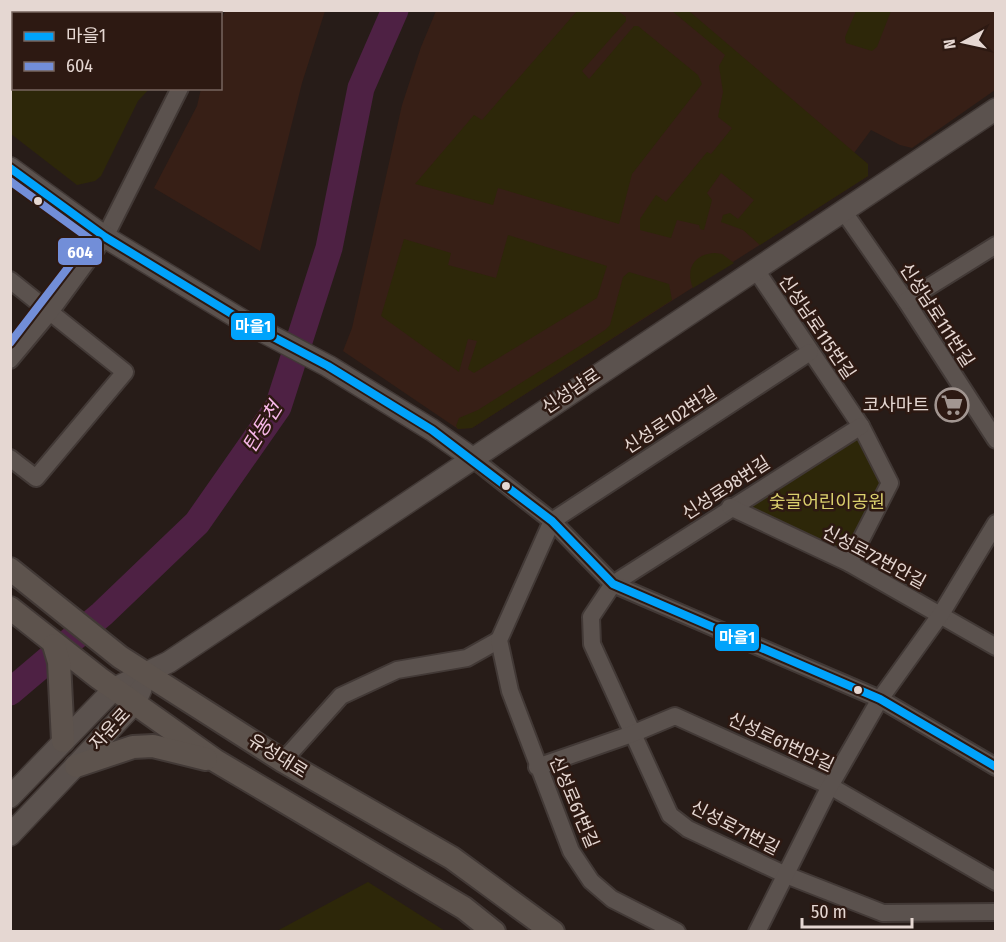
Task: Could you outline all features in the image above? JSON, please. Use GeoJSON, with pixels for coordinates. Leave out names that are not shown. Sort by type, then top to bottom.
{"type":"FeatureCollection","features":[{"type":"Feature","properties":{"kind":"main road","name":"유성대로"},"geometry":{"type":"LineString","coordinates":[[10,569],[120,657],[283,761],[452,858],[553,932]]}},
{"type":"Feature","properties":{"kind":"main road","name":"유성대로"},"geometry":{"type":"LineString","coordinates":[[18,614],[54,645],[216,761],[464,908],[494,932]]}},
{"type":"Feature","properties":{"kind":"main road"},"geometry":{"type":"LineString","coordinates":[[54,645],[59,662],[63,741]]}},
{"type":"Feature","properties":{"kind":"main road"},"geometry":{"type":"LineString","coordinates":[[76,766],[134,747],[153,746],[216,761]]}},
{"type":"Feature","properties":{"kind":"street"},"geometry":{"type":"LineString","coordinates":[[10,360],[50,312],[105,237],[179,90]]}},
{"type":"Feature","properties":{"kind":"street","name":"신성남로"},"geometry":{"type":"LineString","coordinates":[[147,674],[695,307],[756,270],[996,109]]}},
{"type":"Feature","properties":{"kind":"street"},"geometry":{"type":"LineString","coordinates":[[10,168],[105,237],[244,322],[328,366],[432,430],[472,458],[552,521],[613,584],[880,699],[996,767]]}},
{"type":"Feature","properties":{"kind":"street","name":"신성남로111번길"},"geometry":{"type":"LineString","coordinates":[[844,212],[906,301],[996,440]]}},
{"type":"Feature","properties":{"kind":"street"},"geometry":{"type":"LineString","coordinates":[[906,301],[995,246]]}},
{"type":"Feature","properties":{"kind":"street","name":"신성남로115번길"},"geometry":{"type":"LineString","coordinates":[[756,270],[861,426],[890,483],[849,563]]}},
{"type":"Feature","properties":{"kind":"street"},"geometry":{"type":"LineString","coordinates":[[10,280],[125,372],[36,478],[10,458]]}},
{"type":"Feature","properties":{"kind":"street","name":"신성로102번길"},"geometry":{"type":"LineString","coordinates":[[552,521],[810,352]]}},
{"type":"Feature","properties":{"kind":"street","name":"신성로98번길"},"geometry":{"type":"LineString","coordinates":[[613,584],[730,507],[861,426]]}},
{"type":"Feature","properties":{"kind":"street","name":"신성로72번안길"},"geometry":{"type":"LineString","coordinates":[[730,507],[849,563],[996,647]]}},
{"type":"Feature","properties":{"kind":"street"},"geometry":{"type":"LineString","coordinates":[[283,761],[341,696],[397,670],[467,658],[499,640],[552,521]]}},
{"type":"Feature","properties":{"kind":"street"},"geometry":{"type":"LineString","coordinates":[[757,932],[830,786],[880,699],[940,614],[996,523]]}},
{"type":"Feature","properties":{"kind":"street","name":"신성로71번길"},"geometry":{"type":"LineString","coordinates":[[613,584],[591,617],[592,644],[670,815],[688,829],[786,875],[883,913],[996,912]]}},
{"type":"Feature","properties":{"kind":"street","name":"신성로61번길"},"geometry":{"type":"LineString","coordinates":[[499,640],[510,691],[537,767],[571,851],[591,881],[612,899],[677,932]]}},
{"type":"Feature","properties":{"kind":"street","name":"자운로"},"geometry":{"type":"LineString","coordinates":[[10,797],[63,741],[107,683],[147,674]]}},
{"type":"Feature","properties":{"kind":"street","name":"자운로"},"geometry":{"type":"LineString","coordinates":[[10,836],[135,703],[147,674]]}},
{"type":"Feature","properties":{"kind":"street","name":"신성로61번안길"},"geometry":{"type":"LineString","coordinates":[[537,767],[632,734],[675,716],[830,786],[996,882]]}},
{"type":"Feature","properties":{"kind":"shaded area"},"geometry":{"type":"Polygon","coordinates":[[[85,11],[182,11],[182,12],[85,11]]]}},
{"type":"Feature","properties":{"kind":"shaded area"},"geometry":{"type":"Polygon","coordinates":[[[225,11],[325,11],[302,83],[260,251],[154,188],[197,106],[201,90],[222,90],[222,19],[225,11]]]}},
{"type":"Feature","properties":{"kind":"shaded area"},"geometry":{"type":"Polygon","coordinates":[[[436,11],[995,11],[995,90],[912,148],[900,145],[871,130],[854,153],[868,164],[868,176],[472,428],[458,429],[343,351],[352,328],[402,105],[421,47],[436,11]]]}},
{"type":"Feature","properties":{"kind":"green space"},"geometry":{"type":"Polygon","coordinates":[[[85,10],[88,12],[12,12],[12,90],[148,90],[138,101],[101,176],[95,181],[77,185],[11,134],[10,11],[85,10]]]}},
{"type":"Feature","properties":{"kind":"green space"},"geometry":{"type":"Polygon","coordinates":[[[577,11],[618,11],[626,17],[626,21],[582,71],[589,79],[634,26],[638,26],[698,75],[702,84],[632,174],[619,224],[498,188],[493,205],[415,184],[474,115],[482,120],[577,11]]]}},
{"type":"Feature","properties":{"kind":"green space"},"geometry":{"type":"Polygon","coordinates":[[[672,11],[689,11],[868,164],[868,176],[760,245],[743,230],[721,222],[723,215],[730,213],[738,219],[754,200],[721,173],[707,193],[712,200],[704,230],[700,229],[699,225],[677,220],[671,238],[640,230],[640,219],[656,195],[666,202],[707,152],[711,154],[732,128],[718,117],[723,92],[719,66],[725,55],[672,11]]]}},
{"type":"Feature","properties":{"kind":"green space"},"geometry":{"type":"Polygon","coordinates":[[[856,11],[891,11],[877,47],[872,51],[846,43],[845,37],[856,11]]]}},
{"type":"Feature","properties":{"kind":"green space"},"geometry":{"type":"Polygon","coordinates":[[[508,235],[607,266],[597,298],[474,373],[468,369],[477,341],[468,339],[459,372],[381,316],[404,239],[451,253],[448,265],[496,278],[508,235]]]}},
{"type":"Feature","properties":{"kind":"green space"},"geometry":{"type":"Polygon","coordinates":[[[722,254],[734,263],[693,288],[690,275],[693,264],[702,256],[722,254]]]}},
{"type":"Feature","properties":{"kind":"green space"},"geometry":{"type":"Polygon","coordinates":[[[629,272],[669,284],[672,300],[472,428],[458,429],[456,426],[459,418],[478,410],[605,330],[610,325],[623,277],[629,272]]]}},
{"type":"Feature","properties":{"kind":"green space","name":"숯골어린이공원"},"geometry":{"type":"Polygon","coordinates":[[[851,438],[862,441],[883,483],[852,545],[837,551],[754,513],[752,506],[754,499],[851,438]]]}},
{"type":"Feature","properties":{"kind":"green space"},"geometry":{"type":"Polygon","coordinates":[[[368,882],[445,931],[277,931],[368,882]]]}},
{"type":"Feature","properties":{"kind":"waterway","name":"탄동천"},"geometry":{"type":"LineString","coordinates":[[10,692],[102,614],[197,523],[278,407],[329,248],[361,88],[395,10]]}},
{"type":"Feature","properties":{"kind":"transit line","name":"마을1"},"geometry":{"type":"LineString","coordinates":[[10,168],[105,237],[245,322],[328,366],[432,430],[552,521],[613,584],[880,699],[996,767]]}},
{"type":"Feature","properties":{"kind":"transit line","name":"604"},"geometry":{"type":"LineString","coordinates":[[10,181],[90,239],[10,343]]}},
{"type":"Feature","properties":{"kind":"place","name":"코사마트"},"geometry":{"type":"Point","coordinates":[952,405]}}]}
